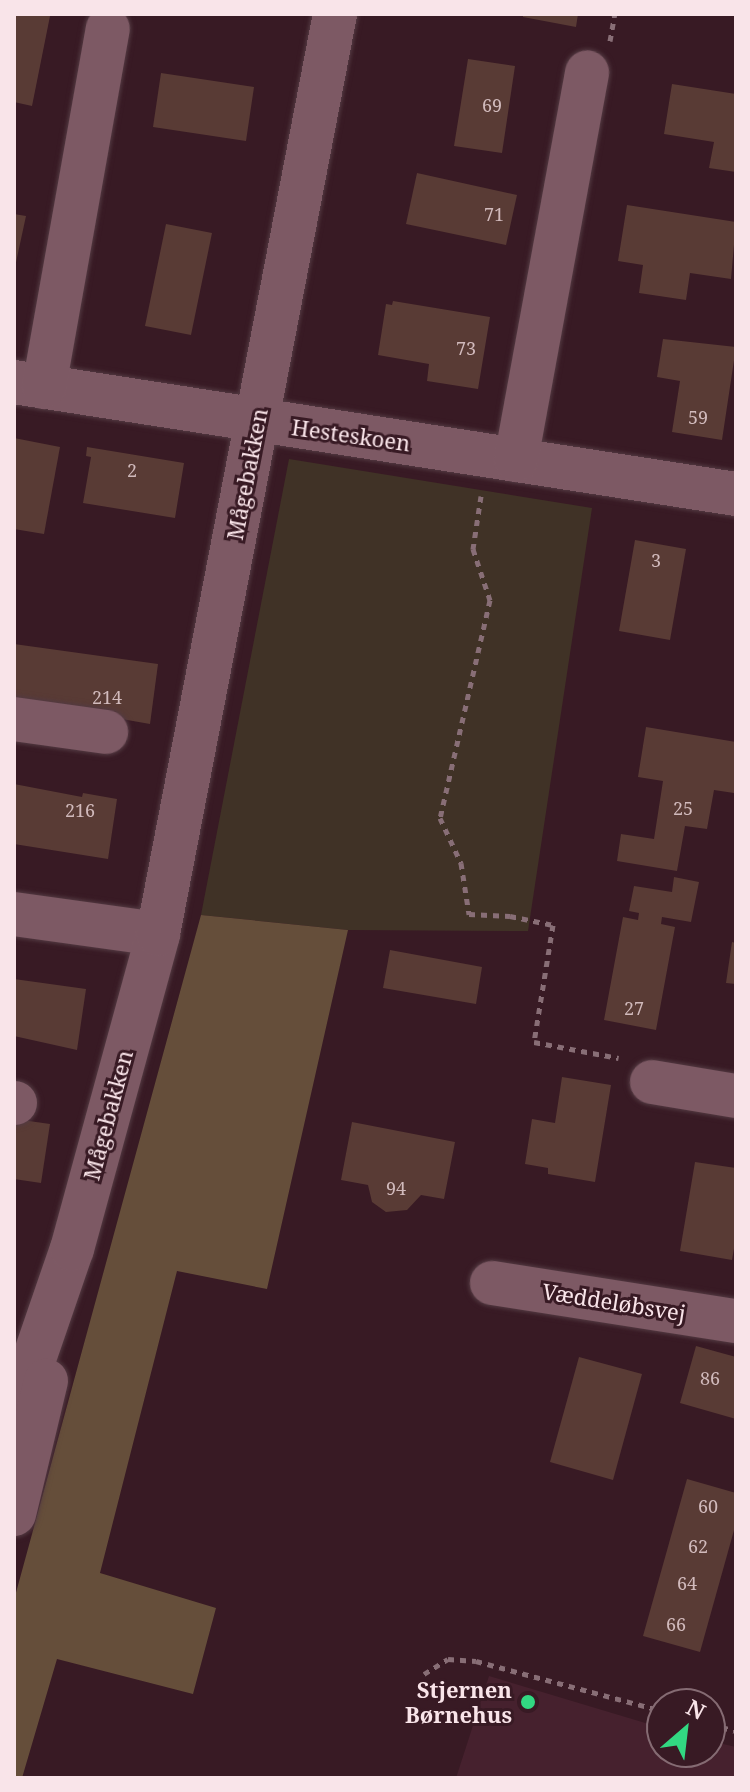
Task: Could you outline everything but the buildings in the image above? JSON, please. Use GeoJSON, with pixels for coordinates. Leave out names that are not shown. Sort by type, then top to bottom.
{"type":"FeatureCollection","features":[{"type":"Feature","properties":{"kind":"street","name":"Mågebakken"},"geometry":{"type":"LineString","coordinates":[[14,1417],[72,1249],[158,934],[335,14]]}},
{"type":"Feature","properties":{"kind":"street","name":"Hesteskoen"},"geometry":{"type":"LineString","coordinates":[[108,29],[29,384],[736,494]]}},
{"type":"Feature","properties":{"kind":"street"},"geometry":{"type":"LineString","coordinates":[[502,458],[587,72]]}},
{"type":"Feature","properties":{"kind":"street"},"geometry":{"type":"LineString","coordinates":[[14,719],[106,732]]}},
{"type":"Feature","properties":{"kind":"street"},"geometry":{"type":"LineString","coordinates":[[14,914],[158,934]]}},
{"type":"Feature","properties":{"kind":"street"},"geometry":{"type":"LineString","coordinates":[[652,1082],[736,1096]]}},
{"type":"Feature","properties":{"kind":"street","name":"Mågebakken"},"geometry":{"type":"LineString","coordinates":[[14,1514],[32,1449],[72,1249]]}},
{"type":"Feature","properties":{"kind":"street","name":"Væddeløbsvej"},"geometry":{"type":"LineString","coordinates":[[492,1283],[736,1321]]}},
{"type":"Feature","properties":{"kind":"path"},"geometry":{"type":"LineString","coordinates":[[502,458],[473,549],[490,600],[440,818],[461,863],[469,914],[510,916],[553,925],[534,1042],[640,1062],[652,1082]]}},
{"type":"Feature","properties":{"kind":"path"},"geometry":{"type":"LineString","coordinates":[[424,1674],[448,1659],[476,1661],[646,1707]]}},
{"type":"Feature","properties":{"kind":"shaded area"},"geometry":{"type":"Polygon","coordinates":[[[289,459],[592,508],[528,931],[348,930],[201,915],[289,459]]]}},
{"type":"Feature","properties":{"kind":"shaded area"},"geometry":{"type":"Polygon","coordinates":[[[201,915],[348,930],[267,1289],[177,1271],[100,1573],[216,1608],[193,1694],[57,1659],[22,1778],[14,1778],[14,1600],[201,915]]]}},
{"type":"Feature","properties":{"kind":"shaded area","name":"Stjernen Børnehus"},"geometry":{"type":"Polygon","coordinates":[[[489,1676],[646,1723],[646,1768],[726,1768],[726,1745],[736,1747],[736,1778],[456,1778],[489,1676]]]}},
{"type":"Feature","properties":{"kind":"place","name":"Stjernen Børnehus"},"geometry":{"type":"Point","coordinates":[528,1702]}}]}
